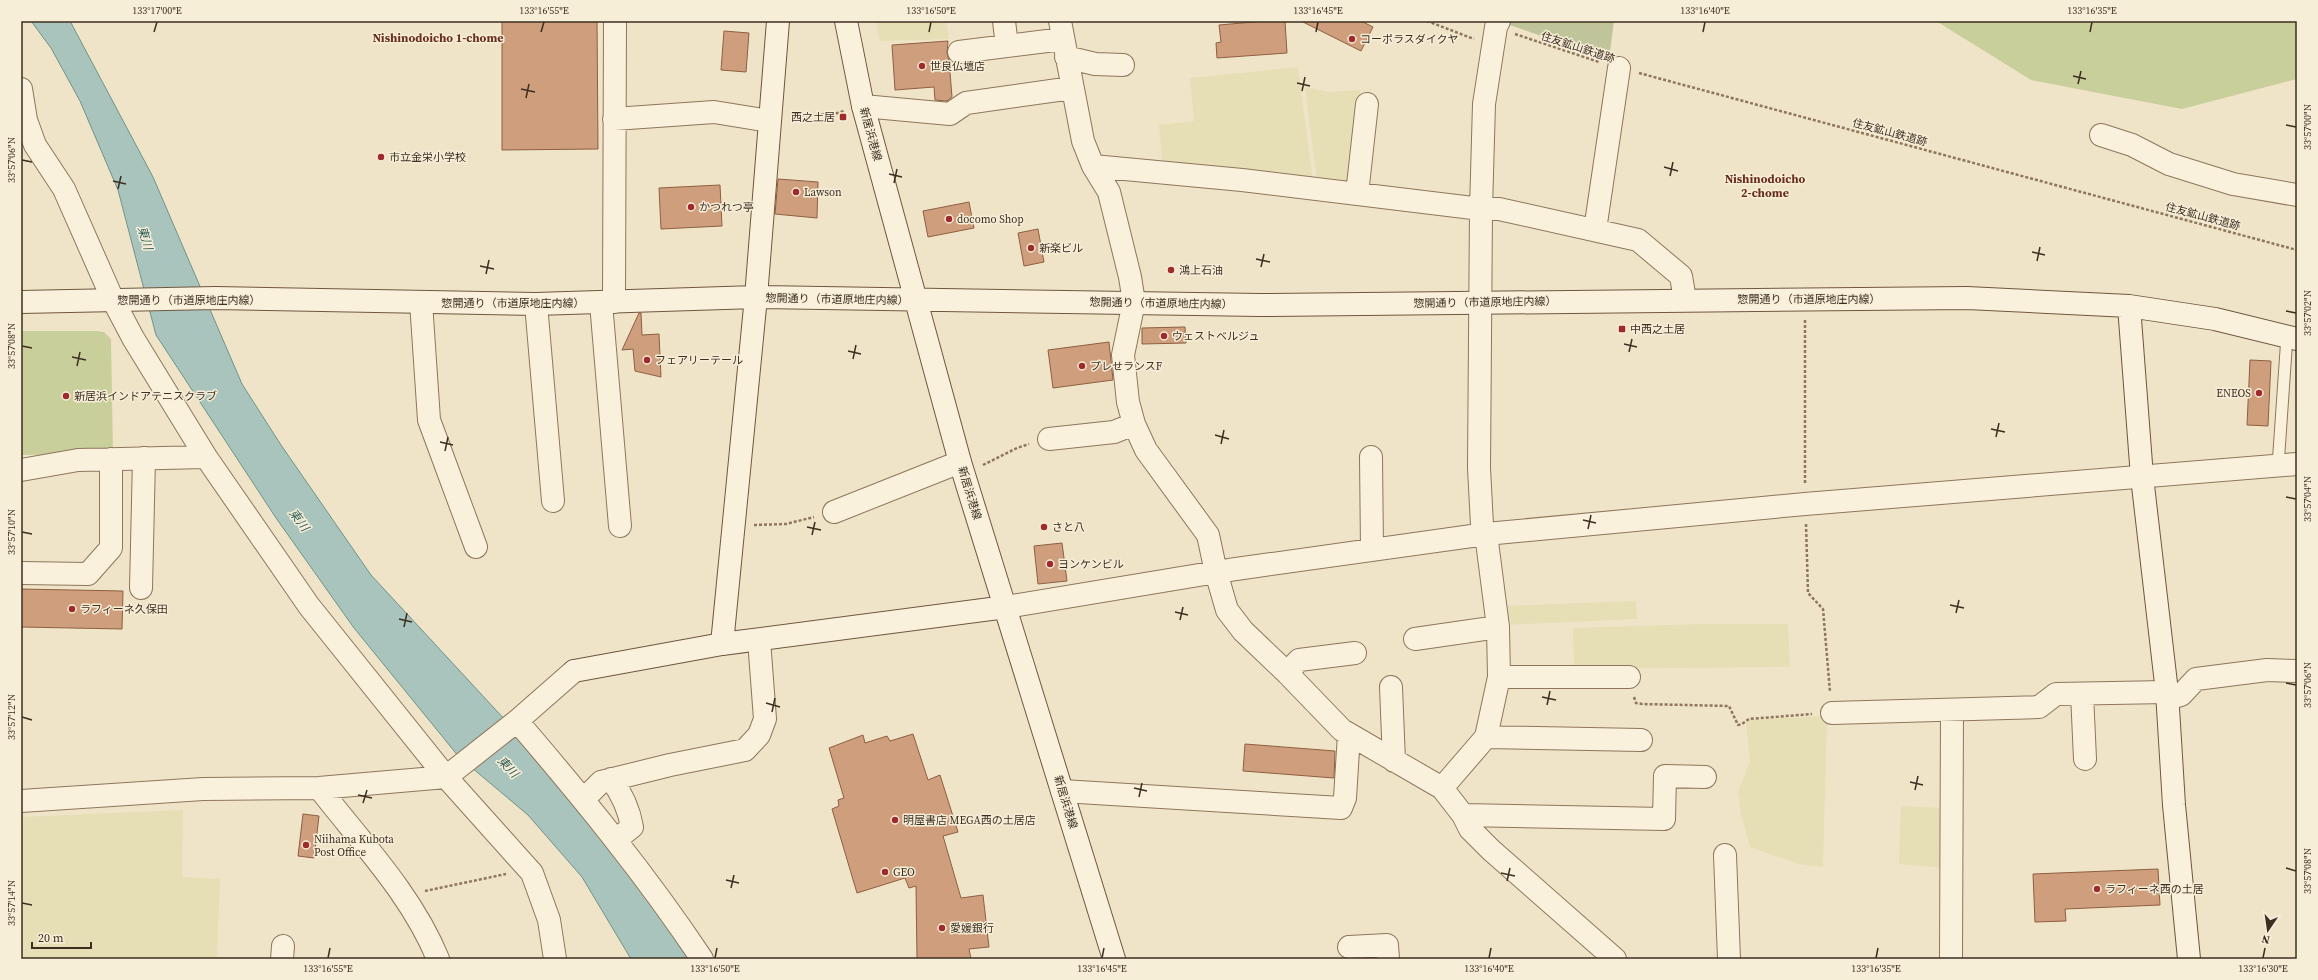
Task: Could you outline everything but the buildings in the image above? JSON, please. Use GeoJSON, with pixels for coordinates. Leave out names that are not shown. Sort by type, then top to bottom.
{"type":"FeatureCollection","features":[{"type":"Feature","properties":{"kind":"street"},"geometry":{"type":"LineString","coordinates":[[615,21],[614,118],[607,303],[620,526]]}},
{"type":"Feature","properties":{"kind":"street"},"geometry":{"type":"LineString","coordinates":[[722,644],[756,297],[778,21]]}},
{"type":"Feature","properties":{"kind":"street","name":"新居浜港線"},"geometry":{"type":"LineString","coordinates":[[846,21],[863,106],[918,300],[962,468],[1006,606],[1114,959]]}},
{"type":"Feature","properties":{"kind":"street"},"geometry":{"type":"LineString","coordinates":[[1004,21],[1007,46]]}},
{"type":"Feature","properties":{"kind":"street"},"geometry":{"type":"LineString","coordinates":[[1442,788],[1486,737],[1499,677],[1498,627],[1486,534],[1482,525],[1479,468],[1481,209],[1484,104],[1496,32]]}},
{"type":"Feature","properties":{"kind":"street"},"geometry":{"type":"LineString","coordinates":[[1063,39],[1083,141],[1093,166],[1110,192],[1122,238],[1134,302],[1123,355],[1128,402],[1134,424],[1146,450],[1208,535],[1216,572],[1227,610],[1243,631],[1287,673],[1342,730],[1442,788],[1463,815],[1470,829],[1491,850],[1615,959]]}},
{"type":"Feature","properties":{"kind":"street"},"geometry":{"type":"LineString","coordinates":[[959,52],[1063,39],[1095,64],[1123,65]]}},
{"type":"Feature","properties":{"kind":"street"},"geometry":{"type":"LineString","coordinates":[[1595,230],[1619,68]]}},
{"type":"Feature","properties":{"kind":"street"},"geometry":{"type":"LineString","coordinates":[[863,106],[950,114],[966,103],[1072,88]]}},
{"type":"Feature","properties":{"kind":"street"},"geometry":{"type":"LineString","coordinates":[[21,89],[26,120],[35,145],[64,189],[121,300],[133,338],[206,457],[309,606],[452,772],[529,869],[550,920],[555,959]]}},
{"type":"Feature","properties":{"kind":"street"},"geometry":{"type":"LineString","coordinates":[[1357,194],[1367,104]]}},
{"type":"Feature","properties":{"kind":"street"},"geometry":{"type":"LineString","coordinates":[[614,118],[714,112],[741,118],[769,119]]}},
{"type":"Feature","properties":{"kind":"street"},"geometry":{"type":"LineString","coordinates":[[2102,135],[2132,146],[2176,166],[2233,184],[2297,196]]}},
{"type":"Feature","properties":{"kind":"street"},"geometry":{"type":"LineString","coordinates":[[1093,166],[1242,180],[1481,209],[1499,209],[1595,230],[1638,240],[1681,276],[1685,300]]}},
{"type":"Feature","properties":{"kind":"street","name":"惣開通り（市道原地庄内線）"},"geometry":{"type":"LineString","coordinates":[[21,302],[215,298],[536,304],[607,303],[756,297],[1260,305],[1967,298],[2129,306],[2215,319],[2292,338]]}},
{"type":"Feature","properties":{"kind":"street"},"geometry":{"type":"LineString","coordinates":[[421,302],[429,420],[476,547]]}},
{"type":"Feature","properties":{"kind":"street"},"geometry":{"type":"LineString","coordinates":[[536,304],[552,501]]}},
{"type":"Feature","properties":{"kind":"street"},"geometry":{"type":"LineString","coordinates":[[2129,306],[2142,477],[2167,696],[2174,805],[2189,959]]}},
{"type":"Feature","properties":{"kind":"street"},"geometry":{"type":"LineString","coordinates":[[1049,439],[1114,432],[1134,424]]}},
{"type":"Feature","properties":{"kind":"street"},"geometry":{"type":"LineString","coordinates":[[21,470],[78,460],[206,457]]}},
{"type":"Feature","properties":{"kind":"street"},"geometry":{"type":"LineString","coordinates":[[1371,457],[1372,550]]}},
{"type":"Feature","properties":{"kind":"street"},"geometry":{"type":"LineString","coordinates":[[142,588],[144,458]]}},
{"type":"Feature","properties":{"kind":"street"},"geometry":{"type":"LineString","coordinates":[[21,573],[88,574],[112,548],[111,460]]}},
{"type":"Feature","properties":{"kind":"street"},"geometry":{"type":"LineString","coordinates":[[21,801],[203,789],[319,788],[452,772],[515,723],[574,671],[722,644],[1006,606],[1216,572],[1486,534],[1805,504],[2288,465]]}},
{"type":"Feature","properties":{"kind":"street"},"geometry":{"type":"LineString","coordinates":[[834,512],[962,468]]}},
{"type":"Feature","properties":{"kind":"street"},"geometry":{"type":"LineString","coordinates":[[1415,639],[1498,627]]}},
{"type":"Feature","properties":{"kind":"street"},"geometry":{"type":"LineString","coordinates":[[584,799],[601,782],[744,750],[759,735],[765,719],[759,640]]}},
{"type":"Feature","properties":{"kind":"street"},"geometry":{"type":"LineString","coordinates":[[1287,673],[1299,660],[1355,653]]}},
{"type":"Feature","properties":{"kind":"street"},"geometry":{"type":"LineString","coordinates":[[1832,713],[2038,707],[2056,694],[2181,695],[2196,679],[2267,670],[2297,671]]}},
{"type":"Feature","properties":{"kind":"street"},"geometry":{"type":"LineString","coordinates":[[1499,677],[1629,677]]}},
{"type":"Feature","properties":{"kind":"street"},"geometry":{"type":"LineString","coordinates":[[1391,687],[1394,761]]}},
{"type":"Feature","properties":{"kind":"street"},"geometry":{"type":"LineString","coordinates":[[2082,694],[2085,760]]}},
{"type":"Feature","properties":{"kind":"street"},"geometry":{"type":"LineString","coordinates":[[1952,710],[1952,959]]}},
{"type":"Feature","properties":{"kind":"street"},"geometry":{"type":"LineString","coordinates":[[515,723],[584,799],[617,840],[669,910],[702,959]]}},
{"type":"Feature","properties":{"kind":"street"},"geometry":{"type":"LineString","coordinates":[[1062,791],[1341,808],[1345,798],[1348,734]]}},
{"type":"Feature","properties":{"kind":"street"},"geometry":{"type":"LineString","coordinates":[[1486,737],[1641,740]]}},
{"type":"Feature","properties":{"kind":"street"},"geometry":{"type":"LineString","coordinates":[[1463,815],[1664,819],[1665,776],[1705,777]]}},
{"type":"Feature","properties":{"kind":"street"},"geometry":{"type":"LineString","coordinates":[[611,779],[619,790],[630,814],[632,827],[617,840]]}},
{"type":"Feature","properties":{"kind":"street"},"geometry":{"type":"LineString","coordinates":[[319,788],[403,896],[426,931],[438,959]]}},
{"type":"Feature","properties":{"kind":"street"},"geometry":{"type":"LineString","coordinates":[[1725,855],[1729,959]]}},
{"type":"Feature","properties":{"kind":"street"},"geometry":{"type":"LineString","coordinates":[[1349,947],[1387,945],[1388,959]]}},
{"type":"Feature","properties":{"kind":"lane"},"geometry":{"type":"LineString","coordinates":[[2288,465],[2292,338]]}},
{"type":"Feature","properties":{"kind":"path","name":"住友鉱山鉄道跡"},"geometry":{"type":"LineString","coordinates":[[1428,21],[1496,32],[1619,68],[2297,250]]}},
{"type":"Feature","properties":{"kind":"path"},"geometry":{"type":"LineString","coordinates":[[769,119],[834,114],[863,106]]}},
{"type":"Feature","properties":{"kind":"path"},"geometry":{"type":"LineString","coordinates":[[1629,677],[1636,703],[1729,706],[1738,725],[1749,719],[1832,713],[1823,609],[1808,594],[1805,504],[1805,299]]}},
{"type":"Feature","properties":{"kind":"path"},"geometry":{"type":"LineString","coordinates":[[962,468],[1018,448],[1049,439]]}},
{"type":"Feature","properties":{"kind":"path"},"geometry":{"type":"LineString","coordinates":[[734,525],[786,524],[834,512]]}},
{"type":"Feature","properties":{"kind":"path"},"geometry":{"type":"LineString","coordinates":[[403,896],[529,869]]}},
{"type":"Feature","properties":{"kind":"shaded area"},"geometry":{"type":"Polygon","coordinates":[[[876,21],[946,21],[949,39],[880,41],[876,21]]]}},
{"type":"Feature","properties":{"kind":"shaded area"},"geometry":{"type":"Polygon","coordinates":[[[1298,67],[1313,182],[1163,167],[1159,125],[1194,121],[1190,78],[1298,67]]]}},
{"type":"Feature","properties":{"kind":"shaded area"},"geometry":{"type":"Polygon","coordinates":[[[1305,87],[1329,92],[1360,90],[1352,177],[1339,185],[1317,182],[1305,87]]]}},
{"type":"Feature","properties":{"kind":"shaded area"},"geometry":{"type":"Polygon","coordinates":[[[1636,601],[1637,619],[1504,625],[1503,606],[1636,601]]]}},
{"type":"Feature","properties":{"kind":"shaded area"},"geometry":{"type":"Polygon","coordinates":[[[1704,624],[1788,624],[1790,667],[1574,669],[1573,628],[1704,624]]]}},
{"type":"Feature","properties":{"kind":"shaded area"},"geometry":{"type":"Polygon","coordinates":[[[1827,716],[1823,867],[1799,864],[1750,847],[1741,814],[1738,792],[1750,761],[1746,723],[1750,720],[1827,716]]]}},
{"type":"Feature","properties":{"kind":"shaded area"},"geometry":{"type":"Polygon","coordinates":[[[1901,806],[1946,808],[1945,868],[1899,864],[1901,806]]]}},
{"type":"Feature","properties":{"kind":"shaded area"},"geometry":{"type":"Polygon","coordinates":[[[183,810],[182,877],[220,879],[217,959],[21,959],[21,817],[183,810]]]}},
{"type":"Feature","properties":{"kind":"green space"},"geometry":{"type":"Polygon","coordinates":[[[1498,21],[1614,21],[1609,59],[1498,21]]]}},
{"type":"Feature","properties":{"kind":"green space"},"geometry":{"type":"Polygon","coordinates":[[[1936,21],[2297,21],[2297,79],[2182,109],[2031,80],[1936,21]]]}},
{"type":"Feature","properties":{"kind":"green space","name":"新居浜インドアテニスクラブ"},"geometry":{"type":"Polygon","coordinates":[[[21,331],[96,331],[104,332],[111,339],[113,454],[21,455],[21,331]]]}},
{"type":"Feature","properties":{"kind":"water","name":"東川"},"geometry":{"type":"Polygon","coordinates":[[[31,21],[70,21],[153,177],[242,384],[281,445],[371,575],[507,722],[697,959],[631,959],[582,877],[528,815],[459,757],[354,628],[276,518],[156,335],[118,190],[80,101],[51,48],[31,21]]]}},
{"type":"Feature","properties":{"kind":"place","name":"コーポラスダイクヤ"},"geometry":{"type":"Point","coordinates":[1352,39]}},
{"type":"Feature","properties":{"kind":"place","name":"世良仏壇店"},"geometry":{"type":"Point","coordinates":[922,66]}},
{"type":"Feature","properties":{"kind":"place","name":"西之土居"},"geometry":{"type":"Point","coordinates":[843,117]}},
{"type":"Feature","properties":{"kind":"place","name":"市立金栄小学校"},"geometry":{"type":"Point","coordinates":[381,157]}},
{"type":"Feature","properties":{"kind":"place","name":"Lawson"},"geometry":{"type":"Point","coordinates":[796,192]}},
{"type":"Feature","properties":{"kind":"place","name":"かつれつ亭"},"geometry":{"type":"Point","coordinates":[691,207]}},
{"type":"Feature","properties":{"kind":"place","name":"docomo Shop"},"geometry":{"type":"Point","coordinates":[949,219]}},
{"type":"Feature","properties":{"kind":"place","name":"新楽ビル"},"geometry":{"type":"Point","coordinates":[1031,248]}},
{"type":"Feature","properties":{"kind":"place","name":"鴻上石油"},"geometry":{"type":"Point","coordinates":[1171,270]}},
{"type":"Feature","properties":{"kind":"place","name":"中西之土居"},"geometry":{"type":"Point","coordinates":[1622,329]}},
{"type":"Feature","properties":{"kind":"place","name":"ウェストベルジュ"},"geometry":{"type":"Point","coordinates":[1164,336]}},
{"type":"Feature","properties":{"kind":"place","name":"フェアリーテール"},"geometry":{"type":"Point","coordinates":[647,360]}},
{"type":"Feature","properties":{"kind":"place","name":"プレせランスF"},"geometry":{"type":"Point","coordinates":[1082,366]}},
{"type":"Feature","properties":{"kind":"place","name":"ENEOS"},"geometry":{"type":"Point","coordinates":[2259,393]}},
{"type":"Feature","properties":{"kind":"place","name":"新居浜インドアテニスクラブ"},"geometry":{"type":"Point","coordinates":[66,396]}},
{"type":"Feature","properties":{"kind":"place","name":"さと八"},"geometry":{"type":"Point","coordinates":[1044,527]}},
{"type":"Feature","properties":{"kind":"place","name":"ヨンケンビル"},"geometry":{"type":"Point","coordinates":[1050,564]}},
{"type":"Feature","properties":{"kind":"place","name":"ラフィーネ久保田"},"geometry":{"type":"Point","coordinates":[72,609]}},
{"type":"Feature","properties":{"kind":"place","name":"明屋書店 MEGA西の土居店"},"geometry":{"type":"Point","coordinates":[895,820]}},
{"type":"Feature","properties":{"kind":"place","name":"Niihama Kubota Post Office"},"geometry":{"type":"Point","coordinates":[306,845]}},
{"type":"Feature","properties":{"kind":"place","name":"GEO"},"geometry":{"type":"Point","coordinates":[885,872]}},
{"type":"Feature","properties":{"kind":"place","name":"ラフィーネ西の土居"},"geometry":{"type":"Point","coordinates":[2097,889]}},
{"type":"Feature","properties":{"kind":"place","name":"愛媛銀行"},"geometry":{"type":"Point","coordinates":[942,928]}},
{"type":"Feature","properties":{"kind":"district","name":"Nishinodoicho 1-chome"},"geometry":{"type":"Point","coordinates":[438,38]}},
{"type":"Feature","properties":{"kind":"district","name":"Nishinodoicho 2-chome"},"geometry":{"type":"Point","coordinates":[1765,186]}}]}
